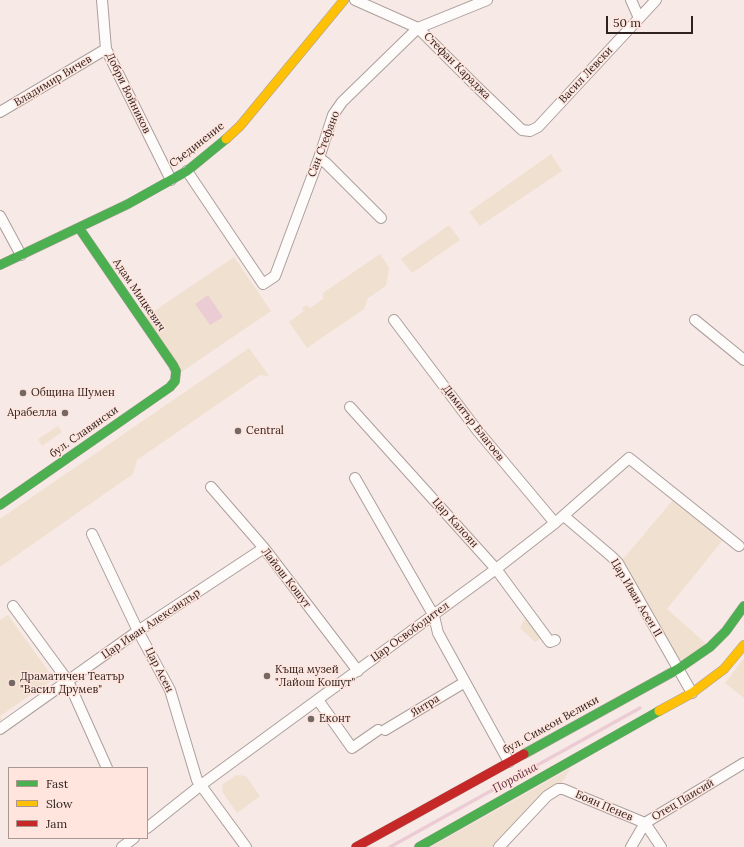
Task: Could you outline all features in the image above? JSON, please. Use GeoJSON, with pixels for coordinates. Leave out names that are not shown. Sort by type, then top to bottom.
{"type":"FeatureCollection","features":[{"type":"Feature","properties":{"kind":"street","name":"Добри Войников"},"geometry":{"type":"LineString","coordinates":[[102,0],[106,49],[172,180]]}},
{"type":"Feature","properties":{"kind":"street","name":"Съединение"},"geometry":{"type":"LineString","coordinates":[[0,265],[128,204],[187,171],[221,144],[240,126],[344,0]]}},
{"type":"Feature","properties":{"kind":"street","name":"Стефан Караджа"},"geometry":{"type":"LineString","coordinates":[[355,0],[418,28],[522,130],[530,131]]}},
{"type":"Feature","properties":{"kind":"street","name":"Сан Стефано"},"geometry":{"type":"LineString","coordinates":[[187,171],[264,284],[275,276],[319,158],[333,115],[342,102],[418,28],[487,0]]}},
{"type":"Feature","properties":{"kind":"street"},"geometry":{"type":"LineString","coordinates":[[631,0],[639,18]]}},
{"type":"Feature","properties":{"kind":"street","name":"Васил Левски"},"geometry":{"type":"LineString","coordinates":[[530,131],[538,127],[656,0]]}},
{"type":"Feature","properties":{"kind":"street","name":"Владимир Вичев"},"geometry":{"type":"LineString","coordinates":[[0,112],[106,49]]}},
{"type":"Feature","properties":{"kind":"street"},"geometry":{"type":"LineString","coordinates":[[319,158],[326,163],[381,218]]}},
{"type":"Feature","properties":{"kind":"street"},"geometry":{"type":"LineString","coordinates":[[0,216],[21,255]]}},
{"type":"Feature","properties":{"kind":"street","name":"Адам Мицкевич"},"geometry":{"type":"LineString","coordinates":[[79,228],[173,365],[176,371],[176,376]]}},
{"type":"Feature","properties":{"kind":"street","name":"Димитър Благоев"},"geometry":{"type":"LineString","coordinates":[[394,320],[477,430],[555,523]]}},
{"type":"Feature","properties":{"kind":"street"},"geometry":{"type":"LineString","coordinates":[[695,320],[744,360]]}},
{"type":"Feature","properties":{"kind":"street","name":"бул. Славянски"},"geometry":{"type":"LineString","coordinates":[[0,504],[170,387],[175,381],[176,376]]}},
{"type":"Feature","properties":{"kind":"street","name":"Цар Калоян"},"geometry":{"type":"LineString","coordinates":[[350,406],[496,569],[550,642],[555,640]]}},
{"type":"Feature","properties":{"kind":"street","name":"Цар Освободител"},"geometry":{"type":"LineString","coordinates":[[148,827],[201,785],[434,616],[496,569],[564,516],[629,458],[739,546]]}},
{"type":"Feature","properties":{"kind":"street"},"geometry":{"type":"LineString","coordinates":[[355,478],[434,616],[438,633],[509,762]]}},
{"type":"Feature","properties":{"kind":"street","name":"Лайош Кошут"},"geometry":{"type":"LineString","coordinates":[[211,487],[264,548],[358,671]]}},
{"type":"Feature","properties":{"kind":"street","name":"Цар Иван Асен II"},"geometry":{"type":"LineString","coordinates":[[564,516],[618,563],[692,693]]}},
{"type":"Feature","properties":{"kind":"street","name":"Цар Асен"},"geometry":{"type":"LineString","coordinates":[[92,534],[138,631],[170,690],[197,780],[246,847]]}},
{"type":"Feature","properties":{"kind":"street","name":"Цар Иван Александър"},"geometry":{"type":"LineString","coordinates":[[0,729],[138,631],[264,548]]}},
{"type":"Feature","properties":{"kind":"street"},"geometry":{"type":"LineString","coordinates":[[13,606],[68,681],[107,767]]}},
{"type":"Feature","properties":{"kind":"street","name":"бул. Симеон Велики"},"geometry":{"type":"LineString","coordinates":[[356,847],[678,669],[710,647],[726,631],[744,606]]}},
{"type":"Feature","properties":{"kind":"street"},"geometry":{"type":"LineString","coordinates":[[419,847],[692,693],[724,669],[744,645]]}},
{"type":"Feature","properties":{"kind":"street","name":"Янтра"},"geometry":{"type":"LineString","coordinates":[[318,700],[352,748],[465,682]]}},
{"type":"Feature","properties":{"kind":"street","name":"Отец Паисий"},"geometry":{"type":"LineString","coordinates":[[631,847],[645,823],[744,763]]}},
{"type":"Feature","properties":{"kind":"street","name":"Боян Пенев"},"geometry":{"type":"LineString","coordinates":[[499,847],[547,796],[558,789],[563,789],[645,823],[661,847]]}},
{"type":"Feature","properties":{"kind":"street"},"geometry":{"type":"LineString","coordinates":[[122,847],[133,839]]}},
{"type":"Feature","properties":{"kind":"shaded area"},"geometry":{"type":"Polygon","coordinates":[[[551,154],[562,171],[480,226],[469,212],[551,154]]]}},
{"type":"Feature","properties":{"kind":"shaded area"},"geometry":{"type":"Polygon","coordinates":[[[449,225],[460,240],[412,273],[401,259],[449,225]]]}},
{"type":"Feature","properties":{"kind":"shaded area"},"geometry":{"type":"Polygon","coordinates":[[[380,254],[389,267],[386,286],[368,298],[364,309],[307,348],[289,322],[304,311],[302,308],[307,305],[310,308],[323,299],[323,293],[380,254]]]}},
{"type":"Feature","properties":{"kind":"shaded area"},"geometry":{"type":"Polygon","coordinates":[[[234,257],[271,311],[180,373],[141,320],[234,257]]]}},
{"type":"Feature","properties":{"kind":"shaded area"},"geometry":{"type":"Polygon","coordinates":[[[208,295],[223,317],[210,325],[195,304],[208,295]]]}},
{"type":"Feature","properties":{"kind":"shaded area"},"geometry":{"type":"Polygon","coordinates":[[[249,348],[269,376],[260,375],[137,460],[133,474],[0,567],[0,519],[249,348]]]}},
{"type":"Feature","properties":{"kind":"shaded area"},"geometry":{"type":"Polygon","coordinates":[[[58,426],[62,432],[42,446],[38,439],[58,426]]]}},
{"type":"Feature","properties":{"kind":"shaded area"},"geometry":{"type":"Polygon","coordinates":[[[677,495],[726,536],[667,609],[710,647],[678,669],[618,563],[625,557],[677,495]]]}},
{"type":"Feature","properties":{"kind":"shaded area"},"geometry":{"type":"Polygon","coordinates":[[[8,615],[54,679],[0,716],[0,620],[8,615]]]}},
{"type":"Feature","properties":{"kind":"shaded area"},"geometry":{"type":"Polygon","coordinates":[[[525,618],[541,638],[535,642],[520,628],[525,618]]]}},
{"type":"Feature","properties":{"kind":"shaded area"},"geometry":{"type":"Polygon","coordinates":[[[744,658],[744,698],[725,683],[744,658]]]}},
{"type":"Feature","properties":{"kind":"shaded area"},"geometry":{"type":"Polygon","coordinates":[[[571,768],[558,789],[499,847],[431,847],[571,768]]]}},
{"type":"Feature","properties":{"kind":"shaded area"},"geometry":{"type":"Polygon","coordinates":[[[236,775],[246,776],[260,796],[237,813],[223,793],[222,785],[236,775]]]}},
{"type":"Feature","properties":{"kind":"waterway","name":"Поройна"},"geometry":{"type":"LineString","coordinates":[[390,847],[640,708]]}},
{"type":"Feature","properties":{"kind":"traffic: fast"},"geometry":{"type":"LineString","coordinates":[[0,265],[128,204],[187,171],[226,139]]}},
{"type":"Feature","properties":{"kind":"traffic: fast"},"geometry":{"type":"LineString","coordinates":[[0,505],[170,387],[175,381],[176,371],[173,365],[79,228]]}},
{"type":"Feature","properties":{"kind":"traffic: fast"},"geometry":{"type":"LineString","coordinates":[[524,754],[678,669],[710,647],[726,631],[744,606]]}},
{"type":"Feature","properties":{"kind":"traffic: fast"},"geometry":{"type":"LineString","coordinates":[[419,847],[659,711]]}},
{"type":"Feature","properties":{"kind":"traffic: slow"},"geometry":{"type":"LineString","coordinates":[[226,139],[240,126],[344,0]]}},
{"type":"Feature","properties":{"kind":"traffic: slow"},"geometry":{"type":"LineString","coordinates":[[659,711],[692,693],[724,669],[744,645]]}},
{"type":"Feature","properties":{"kind":"traffic: jam"},"geometry":{"type":"LineString","coordinates":[[356,847],[524,754]]}},
{"type":"Feature","properties":{"kind":"place","name":"Община Шумен"},"geometry":{"type":"Point","coordinates":[23,393]}},
{"type":"Feature","properties":{"kind":"place","name":"Арабелла"},"geometry":{"type":"Point","coordinates":[65,413]}},
{"type":"Feature","properties":{"kind":"place","name":"Central"},"geometry":{"type":"Point","coordinates":[238,431]}},
{"type":"Feature","properties":{"kind":"place","name":"Къща музей \"Лайош Кошут\""},"geometry":{"type":"Point","coordinates":[267,676]}},
{"type":"Feature","properties":{"kind":"place","name":"Драматичен Театър \"Васил Друмев\""},"geometry":{"type":"Point","coordinates":[12,683]}},
{"type":"Feature","properties":{"kind":"place","name":"Еконт"},"geometry":{"type":"Point","coordinates":[311,719]}}]}
